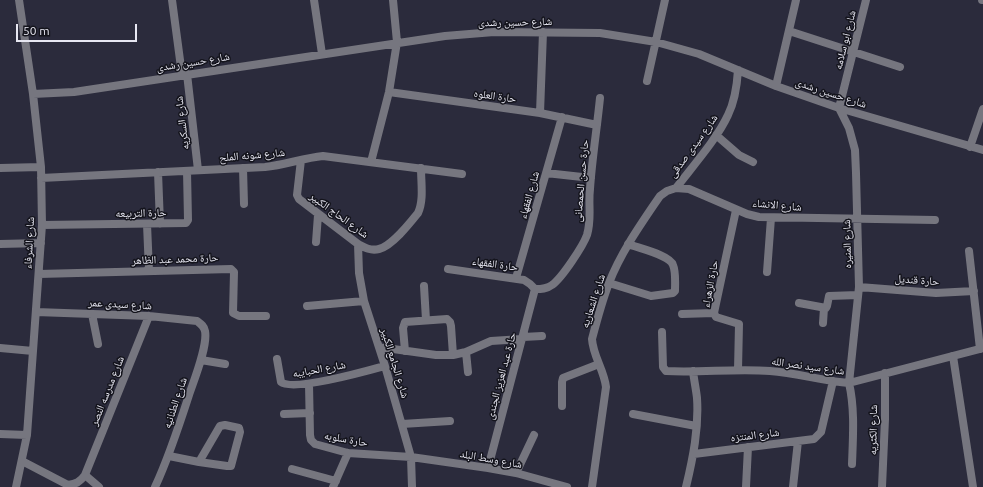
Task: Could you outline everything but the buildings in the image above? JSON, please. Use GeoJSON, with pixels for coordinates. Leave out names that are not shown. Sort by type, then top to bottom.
{"type":"FeatureCollection","features":[{"type":"Feature","properties":{"kind":"street","name":"شارع الشرفاء"},"geometry":{"type":"LineString","coordinates":[[16,487],[27,435],[42,225],[41,178],[33,94],[19,0]]}},
{"type":"Feature","properties":{"kind":"street","name":"شارع السكريه"},"geometry":{"type":"LineString","coordinates":[[172,0],[198,170]]}},
{"type":"Feature","properties":{"kind":"street"},"geometry":{"type":"LineString","coordinates":[[314,0],[322,54]]}},
{"type":"Feature","properties":{"kind":"street"},"geometry":{"type":"LineString","coordinates":[[371,162],[390,92],[397,42],[393,0]]}},
{"type":"Feature","properties":{"kind":"street"},"geometry":{"type":"LineString","coordinates":[[647,81],[665,0]]}},
{"type":"Feature","properties":{"kind":"street"},"geometry":{"type":"LineString","coordinates":[[776,86],[796,0]]}},
{"type":"Feature","properties":{"kind":"street","name":"شارع ابو سلامه"},"geometry":{"type":"LineString","coordinates":[[839,108],[866,0]]}},
{"type":"Feature","properties":{"kind":"street"},"geometry":{"type":"LineString","coordinates":[[789,31],[900,67]]}},
{"type":"Feature","properties":{"kind":"street","name":"شارع حسين رشدى"},"geometry":{"type":"LineString","coordinates":[[33,94],[74,92],[397,42],[445,36],[494,32],[600,33],[656,42],[699,54],[776,86],[839,108],[983,150]]}},
{"type":"Feature","properties":{"kind":"street"},"geometry":{"type":"LineString","coordinates":[[540,113],[543,32]]}},
{"type":"Feature","properties":{"kind":"street","name":"شارع سيدى صدقى"},"geometry":{"type":"LineString","coordinates":[[676,188],[716,135],[728,115],[736,93],[738,70]]}},
{"type":"Feature","properties":{"kind":"street","name":"حارة العلوه"},"geometry":{"type":"LineString","coordinates":[[390,92],[540,113],[597,125]]}},
{"type":"Feature","properties":{"kind":"street","name":"حارة حسن الحمصانى"},"geometry":{"type":"LineString","coordinates":[[535,289],[544,289],[552,285],[581,247],[586,235],[590,223],[590,189],[600,98]]}},
{"type":"Feature","properties":{"kind":"street","name":"شارع المنيره"},"geometry":{"type":"LineString","coordinates":[[839,108],[849,128],[855,150],[858,291],[849,383],[852,393],[853,415],[852,464]]}},
{"type":"Feature","properties":{"kind":"street"},"geometry":{"type":"LineString","coordinates":[[970,147],[983,109]]}},
{"type":"Feature","properties":{"kind":"street","name":"شارع الفقهاء"},"geometry":{"type":"LineString","coordinates":[[516,278],[562,117]]}},
{"type":"Feature","properties":{"kind":"street"},"geometry":{"type":"LineString","coordinates":[[716,135],[740,155],[753,162]]}},
{"type":"Feature","properties":{"kind":"street","name":"شارع شونه الملح"},"geometry":{"type":"LineString","coordinates":[[41,178],[278,166],[323,156],[462,174]]}},
{"type":"Feature","properties":{"kind":"street","name":"شارع الحاج الكبير"},"geometry":{"type":"LineString","coordinates":[[301,160],[297,195],[302,203],[358,244],[368,249],[379,249],[390,244],[414,218],[421,207],[421,168]]}},
{"type":"Feature","properties":{"kind":"street"},"geometry":{"type":"LineString","coordinates":[[0,168],[40,167]]}},
{"type":"Feature","properties":{"kind":"street"},"geometry":{"type":"LineString","coordinates":[[243,168],[244,204]]}},
{"type":"Feature","properties":{"kind":"street","name":"حارة التربيعه"},"geometry":{"type":"LineString","coordinates":[[42,225],[186,223],[188,222],[187,171]]}},
{"type":"Feature","properties":{"kind":"street"},"geometry":{"type":"LineString","coordinates":[[158,172],[160,224]]}},
{"type":"Feature","properties":{"kind":"street"},"geometry":{"type":"LineString","coordinates":[[546,173],[591,178]]}},
{"type":"Feature","properties":{"kind":"street","name":"شارع الانشاء"},"geometry":{"type":"LineString","coordinates":[[676,188],[689,190],[736,210],[759,217],[935,220]]}},
{"type":"Feature","properties":{"kind":"street","name":"شارع الشعاريه"},"geometry":{"type":"LineString","coordinates":[[592,487],[606,387],[603,373],[592,348],[592,339],[609,283],[628,244],[660,196],[667,191],[676,188]]}},
{"type":"Feature","properties":{"kind":"street","name":"حارة الزهراء"},"geometry":{"type":"LineString","coordinates":[[736,210],[714,313],[716,317],[739,324],[738,370]]}},
{"type":"Feature","properties":{"kind":"street"},"geometry":{"type":"LineString","coordinates":[[316,242],[318,215]]}},
{"type":"Feature","properties":{"kind":"street"},"geometry":{"type":"LineString","coordinates":[[767,272],[771,218]]}},
{"type":"Feature","properties":{"kind":"street"},"geometry":{"type":"LineString","coordinates":[[147,224],[149,271]]}},
{"type":"Feature","properties":{"kind":"street"},"geometry":{"type":"LineString","coordinates":[[0,244],[41,243]]}},
{"type":"Feature","properties":{"kind":"street","name":"شارع الجامع الكبير"},"geometry":{"type":"LineString","coordinates":[[358,244],[359,273],[364,301],[402,424],[411,457],[415,486]]}},
{"type":"Feature","properties":{"kind":"street"},"geometry":{"type":"LineString","coordinates":[[609,283],[651,296],[673,293],[675,291],[674,269],[671,261],[628,244]]}},
{"type":"Feature","properties":{"kind":"street"},"geometry":{"type":"LineString","coordinates":[[969,251],[981,349]]}},
{"type":"Feature","properties":{"kind":"street","name":"حارة محمد عبد الظاهر"},"geometry":{"type":"LineString","coordinates":[[39,274],[232,269],[234,272],[233,313],[239,316],[266,316]]}},
{"type":"Feature","properties":{"kind":"street","name":"حارة الفقهاء"},"geometry":{"type":"LineString","coordinates":[[448,269],[516,278],[524,280],[535,289]]}},
{"type":"Feature","properties":{"kind":"street"},"geometry":{"type":"LineString","coordinates":[[424,286],[426,320]]}},
{"type":"Feature","properties":{"kind":"street","name":"حارة عبد العزيز الجندى"},"geometry":{"type":"LineString","coordinates":[[488,468],[535,289]]}},
{"type":"Feature","properties":{"kind":"street","name":"حارة قنديل"},"geometry":{"type":"LineString","coordinates":[[824,308],[827,306],[829,296],[858,291],[936,293],[974,291]]}},
{"type":"Feature","properties":{"kind":"street"},"geometry":{"type":"LineString","coordinates":[[307,306],[364,301]]}},
{"type":"Feature","properties":{"kind":"street"},"geometry":{"type":"LineString","coordinates":[[799,303],[824,308],[823,323]]}},
{"type":"Feature","properties":{"kind":"street","name":"شارع سيدى عمر"},"geometry":{"type":"LineString","coordinates":[[36,312],[149,316],[197,321],[202,325]]}},
{"type":"Feature","properties":{"kind":"street"},"geometry":{"type":"LineString","coordinates":[[682,314],[714,313]]}},
{"type":"Feature","properties":{"kind":"street"},"geometry":{"type":"LineString","coordinates":[[92,314],[98,344]]}},
{"type":"Feature","properties":{"kind":"street","name":"شارع مدرسه النصر"},"geometry":{"type":"LineString","coordinates":[[85,475],[149,316]]}},
{"type":"Feature","properties":{"kind":"street"},"geometry":{"type":"LineString","coordinates":[[405,351],[403,324],[405,322],[447,319],[450,322],[453,356]]}},
{"type":"Feature","properties":{"kind":"street","name":"شارع الطنانيه"},"geometry":{"type":"LineString","coordinates":[[156,487],[169,456],[201,360],[205,335],[205,330],[202,325]]}},
{"type":"Feature","properties":{"kind":"street","name":"شارع سيد نصر الله"},"geometry":{"type":"LineString","coordinates":[[662,332],[664,369],[668,371],[738,370],[796,374],[833,382],[849,383],[981,349]]}},
{"type":"Feature","properties":{"kind":"street"},"geometry":{"type":"LineString","coordinates":[[379,347],[453,356],[491,341],[542,336]]}},
{"type":"Feature","properties":{"kind":"street"},"geometry":{"type":"LineString","coordinates":[[0,348],[34,351]]}},
{"type":"Feature","properties":{"kind":"street"},"geometry":{"type":"LineString","coordinates":[[466,352],[468,372]]}},
{"type":"Feature","properties":{"kind":"street"},"geometry":{"type":"LineString","coordinates":[[953,356],[973,487]]}},
{"type":"Feature","properties":{"kind":"street","name":"شارع الحبايبه"},"geometry":{"type":"LineString","coordinates":[[277,358],[279,378],[285,385],[309,384],[385,366]]}},
{"type":"Feature","properties":{"kind":"street"},"geometry":{"type":"LineString","coordinates":[[201,360],[225,364]]}},
{"type":"Feature","properties":{"kind":"street"},"geometry":{"type":"LineString","coordinates":[[562,406],[563,378],[599,364]]}},
{"type":"Feature","properties":{"kind":"street"},"geometry":{"type":"LineString","coordinates":[[686,487],[694,454],[696,426],[697,398],[693,370]]}},
{"type":"Feature","properties":{"kind":"street","name":"شارع الكثريه"},"geometry":{"type":"LineString","coordinates":[[882,487],[885,373]]}},
{"type":"Feature","properties":{"kind":"street","name":"شارع المنتزه"},"geometry":{"type":"LineString","coordinates":[[694,454],[809,440],[818,436],[821,432],[833,382]]}},
{"type":"Feature","properties":{"kind":"street","name":"حارة سلوبه"},"geometry":{"type":"LineString","coordinates":[[309,384],[310,435],[311,440],[315,444],[348,452],[411,457]]}},
{"type":"Feature","properties":{"kind":"street"},"geometry":{"type":"LineString","coordinates":[[284,414],[310,413]]}},
{"type":"Feature","properties":{"kind":"street"},"geometry":{"type":"LineString","coordinates":[[634,414],[696,426]]}},
{"type":"Feature","properties":{"kind":"street"},"geometry":{"type":"LineString","coordinates":[[402,424],[450,420]]}},
{"type":"Feature","properties":{"kind":"street"},"geometry":{"type":"LineString","coordinates":[[169,456],[199,462],[231,466],[240,432],[239,428],[225,425],[220,426],[199,462]]}},
{"type":"Feature","properties":{"kind":"street"},"geometry":{"type":"LineString","coordinates":[[0,434],[27,435]]}},
{"type":"Feature","properties":{"kind":"street"},"geometry":{"type":"LineString","coordinates":[[516,473],[534,435]]}},
{"type":"Feature","properties":{"kind":"street"},"geometry":{"type":"LineString","coordinates":[[793,487],[798,441]]}},
{"type":"Feature","properties":{"kind":"street"},"geometry":{"type":"LineString","coordinates":[[746,487],[748,447]]}},
{"type":"Feature","properties":{"kind":"street"},"geometry":{"type":"LineString","coordinates":[[292,469],[335,484],[348,452]]}},
{"type":"Feature","properties":{"kind":"street","name":"شارع وسط البلد"},"geometry":{"type":"LineString","coordinates":[[411,457],[516,473],[566,487]]}},
{"type":"Feature","properties":{"kind":"street"},"geometry":{"type":"LineString","coordinates":[[22,461],[68,485],[81,481],[85,475],[100,487]]}}]}
